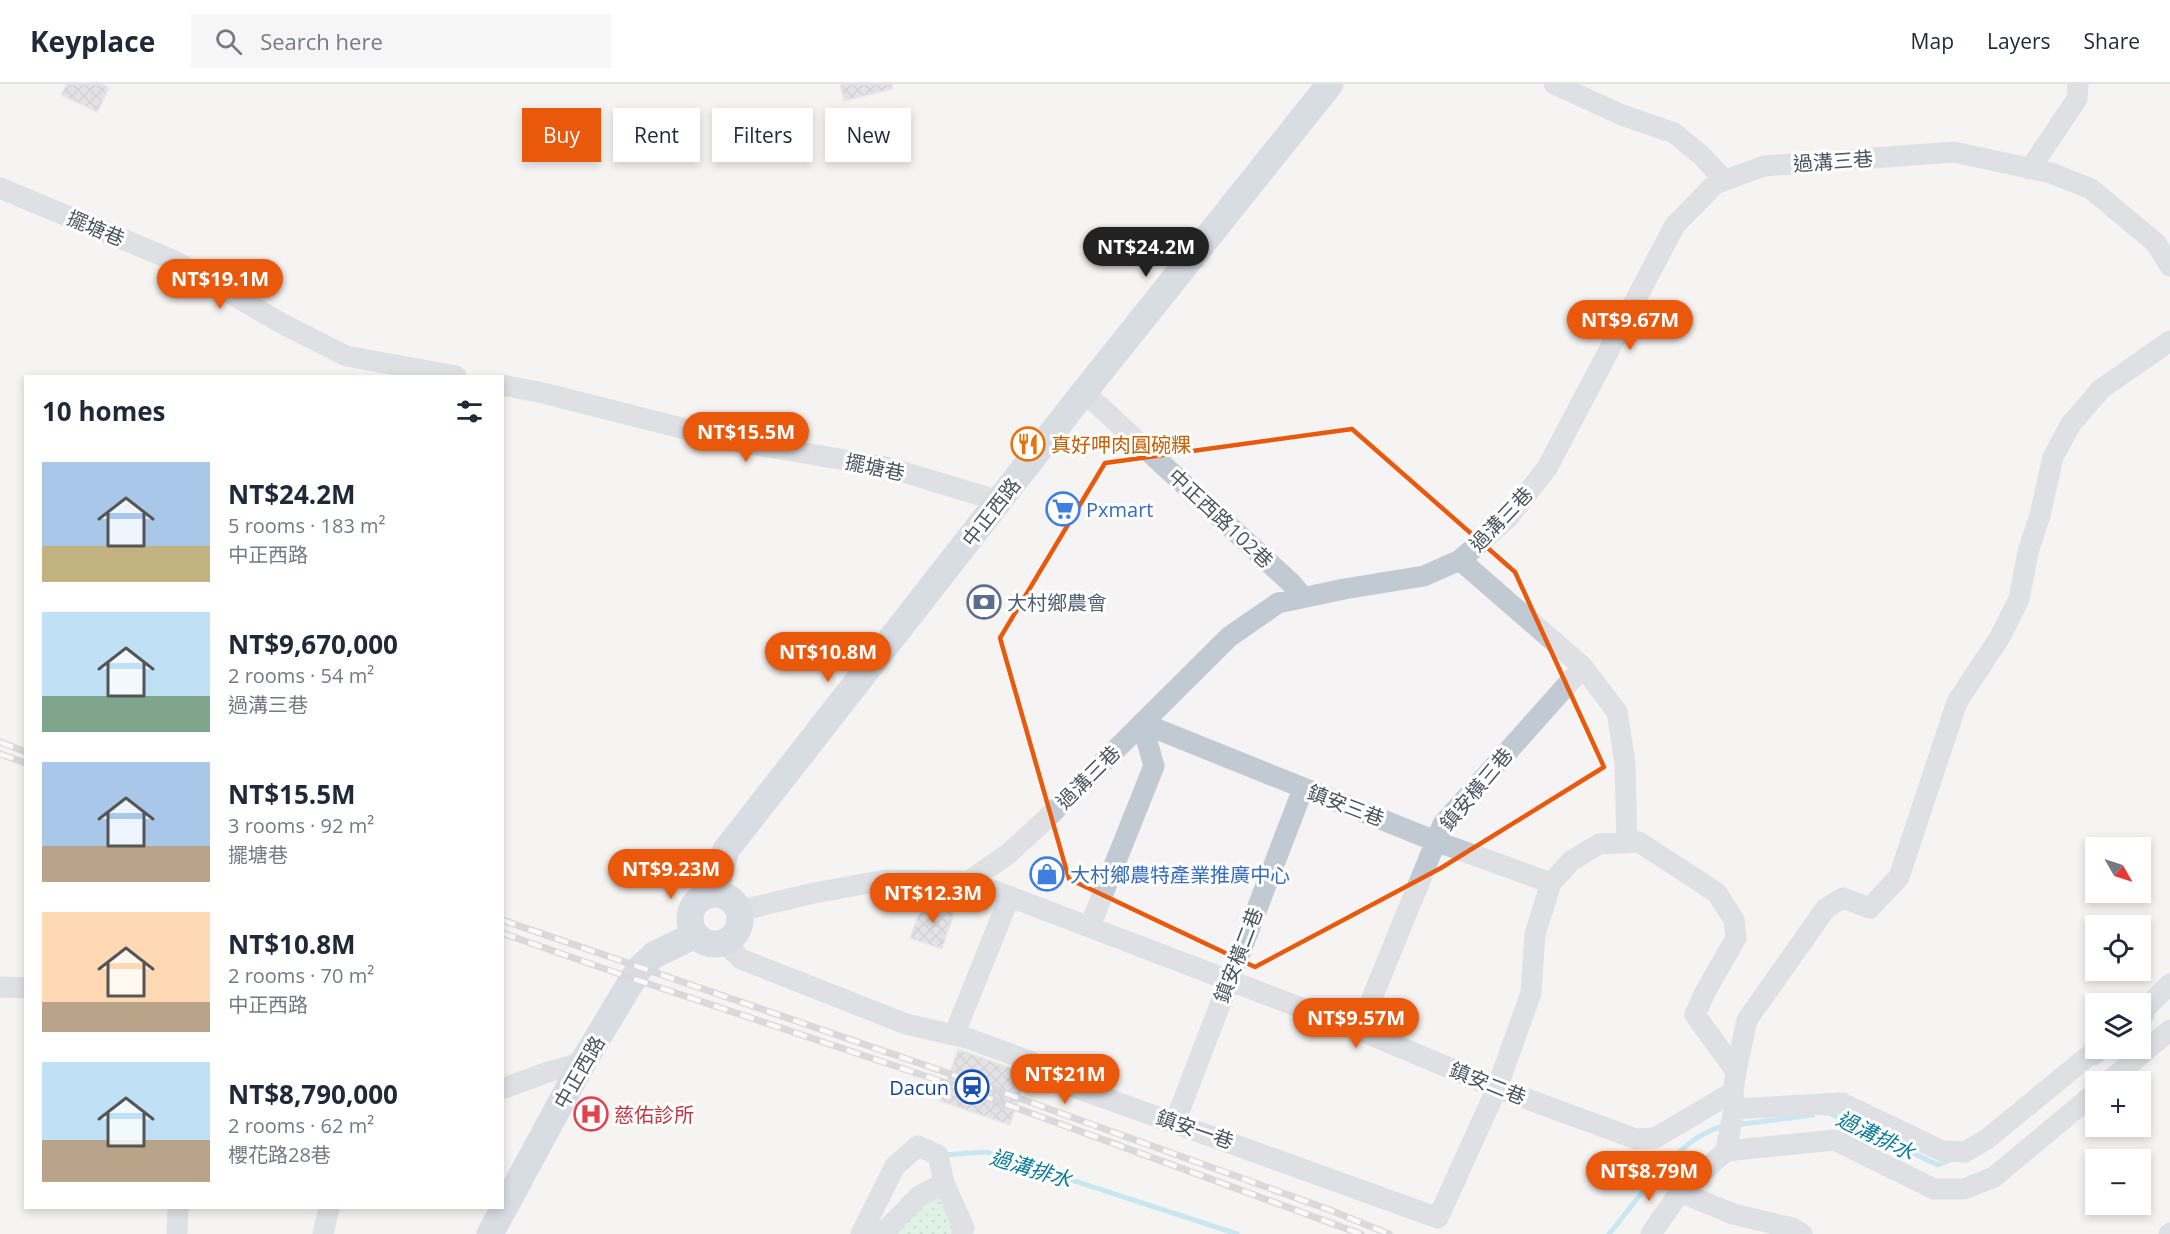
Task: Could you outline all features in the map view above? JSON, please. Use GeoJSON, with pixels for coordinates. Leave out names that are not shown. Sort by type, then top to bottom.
{"type":"FeatureCollection","features":[{"type":"Feature","properties":{"kind":"main road","name":"中正西路"},"geometry":{"type":"LineString","coordinates":[[714,894],[726,850],[1084,392],[1330,84]]}},
{"type":"Feature","properties":{"kind":"main road"},"geometry":{"type":"LineString","coordinates":[[714,894],[730,899],[738,911],[739,926],[731,938],[724,942],[709,943],[696,935],[690,921],[693,906],[706,896],[714,894]]}},
{"type":"Feature","properties":{"kind":"main road","name":"中正西路"},"geometry":{"type":"LineString","coordinates":[[504,1208],[583,1062],[639,969],[654,955],[696,935]]}},
{"type":"Feature","properties":{"kind":"main road","name":"中正西路"},"geometry":{"type":"LineString","coordinates":[[490,1234],[504,1209]]}},
{"type":"Feature","properties":{"kind":"street"},"geometry":{"type":"LineString","coordinates":[[1554,84],[1622,115],[1674,133],[1702,156],[1724,180]]}},
{"type":"Feature","properties":{"kind":"street"},"geometry":{"type":"LineString","coordinates":[[2030,169],[2077,99],[2078,84]]}},
{"type":"Feature","properties":{"kind":"street","name":"過溝三巷"},"geometry":{"type":"LineString","coordinates":[[969,881],[1008,854],[1230,637],[1278,603],[1424,576],[1460,560],[1508,518],[1547,468],[1675,225],[1715,184],[1764,166],[1954,153],[2051,173],[2091,189],[2156,243],[2170,266]]}},
{"type":"Feature","properties":{"kind":"street","name":"擺塘巷"},"geometry":{"type":"LineString","coordinates":[[0,188],[175,261],[281,323],[346,356],[450,375]]}},
{"type":"Feature","properties":{"kind":"street"},"geometry":{"type":"LineString","coordinates":[[1726,1151],[1747,1020],[1826,908],[1843,898],[1870,908],[1899,877],[1957,702],[2000,637],[2019,599],[2028,552],[2040,515],[2053,457],[2071,424],[2100,388],[2170,341]]}},
{"type":"Feature","properties":{"kind":"street","name":"擺塘巷"},"geometry":{"type":"LineString","coordinates":[[504,385],[543,393],[733,441],[888,467],[999,501]]}},
{"type":"Feature","properties":{"kind":"street","name":"中正西路102巷"},"geometry":{"type":"LineString","coordinates":[[1084,392],[1274,567],[1303,597]]}},
{"type":"Feature","properties":{"kind":"street"},"geometry":{"type":"LineString","coordinates":[[1460,560],[1583,667],[1617,712],[1625,764],[1627,843]]}},
{"type":"Feature","properties":{"kind":"street","name":"鎮安橫三巷"},"geometry":{"type":"LineString","coordinates":[[1359,1030],[1443,824],[1583,667]]}},
{"type":"Feature","properties":{"kind":"street"},"geometry":{"type":"LineString","coordinates":[[1090,926],[1154,766],[1142,723]]}},
{"type":"Feature","properties":{"kind":"street","name":"鎮安三巷"},"geometry":{"type":"LineString","coordinates":[[1142,723],[1435,841],[1551,882]]}},
{"type":"Feature","properties":{"kind":"street","name":"鎮安橫二巷"},"geometry":{"type":"LineString","coordinates":[[1175,1122],[1303,789]]}},
{"type":"Feature","properties":{"kind":"street"},"geometry":{"type":"LineString","coordinates":[[1497,1088],[1531,993],[1535,934],[1551,882],[1571,861],[1599,844],[1639,842],[1717,893],[1734,920],[1736,938],[1704,994],[1695,1015],[1735,1091]]}},
{"type":"Feature","properties":{"kind":"street"},"geometry":{"type":"LineString","coordinates":[[738,911],[814,893],[886,880],[969,881]]}},
{"type":"Feature","properties":{"kind":"street","name":"鎮安二巷"},"geometry":{"type":"LineString","coordinates":[[969,881],[1359,1030],[1497,1088],[1636,1139],[1655,1138],[1735,1091]]}},
{"type":"Feature","properties":{"kind":"street"},"geometry":{"type":"LineString","coordinates":[[954,1035],[1010,896]]}},
{"type":"Feature","properties":{"kind":"street","name":"鎮安一巷"},"geometry":{"type":"LineString","coordinates":[[724,942],[741,959],[906,1024],[954,1035],[1030,1061],[1064,1083],[1438,1218],[1497,1088]]}},
{"type":"Feature","properties":{"kind":"street"},"geometry":{"type":"LineString","coordinates":[[2151,1003],[2170,984]]}},
{"type":"Feature","properties":{"kind":"street"},"geometry":{"type":"LineString","coordinates":[[0,987],[24,988]]}},
{"type":"Feature","properties":{"kind":"street"},"geometry":{"type":"LineString","coordinates":[[2121,1071],[2170,1030]]}},
{"type":"Feature","properties":{"kind":"street"},"geometry":{"type":"LineString","coordinates":[[1735,1091],[1842,1104],[1942,1151],[1965,1152],[1987,1139],[2085,1059]]}},
{"type":"Feature","properties":{"kind":"street"},"geometry":{"type":"LineString","coordinates":[[504,1088],[583,1062]]}},
{"type":"Feature","properties":{"kind":"street"},"geometry":{"type":"LineString","coordinates":[[1651,1234],[1680,1192],[1726,1151],[1835,1140],[1934,1189],[1964,1189],[1994,1177],[2085,1101]]}},
{"type":"Feature","properties":{"kind":"street"},"geometry":{"type":"LineString","coordinates":[[861,1234],[895,1166],[918,1146],[938,1155],[944,1183],[964,1228],[962,1234]]}},
{"type":"Feature","properties":{"kind":"street"},"geometry":{"type":"LineString","coordinates":[[882,1234],[919,1196],[944,1183]]}},
{"type":"Feature","properties":{"kind":"street"},"geometry":{"type":"LineString","coordinates":[[1680,1192],[1733,1214],[1792,1228],[1802,1234]]}},
{"type":"Feature","properties":{"kind":"street"},"geometry":{"type":"LineString","coordinates":[[177,1234],[178,1209]]}},
{"type":"Feature","properties":{"kind":"street"},"geometry":{"type":"LineString","coordinates":[[323,1234],[329,1209]]}},
{"type":"Feature","properties":{"kind":"highlighted area"},"geometry":{"type":"Polygon","coordinates":[[[1352,429],[1515,572],[1604,767],[1441,868],[1255,967],[1069,879],[1000,638],[1105,463],[1352,429]]]}},
{"type":"Feature","properties":{"kind":"green space"},"geometry":{"type":"Polygon","coordinates":[[[944,1183],[962,1234],[890,1234],[944,1183]]]}},
{"type":"Feature","properties":{"kind":"building"},"geometry":{"type":"Polygon","coordinates":[[[67,84],[102,84],[109,88],[97,112],[61,95],[67,84]]]}},
{"type":"Feature","properties":{"kind":"building"},"geometry":{"type":"Polygon","coordinates":[[[840,84],[892,84],[892,89],[844,101],[840,84]]]}},
{"type":"Feature","properties":{"kind":"building"},"geometry":{"type":"Polygon","coordinates":[[[924,900],[955,910],[942,949],[910,938],[924,900]]]}},
{"type":"Feature","properties":{"kind":"building"},"geometry":{"type":"Polygon","coordinates":[[[958,1049],[1027,1074],[1010,1125],[940,1101],[958,1049]]]}},
{"type":"Feature","properties":{"kind":"waterway","name":"過溝排水"},"geometry":{"type":"LineString","coordinates":[[2096,1063],[2101,1059]]}},
{"type":"Feature","properties":{"kind":"waterway","name":"過溝排水"},"geometry":{"type":"LineString","coordinates":[[1825,1113],[1938,1165],[1952,1159]]}},
{"type":"Feature","properties":{"kind":"waterway","name":"過溝排水"},"geometry":{"type":"LineString","coordinates":[[1736,1125],[1813,1115]]}},
{"type":"Feature","properties":{"kind":"waterway","name":"過溝排水"},"geometry":{"type":"LineString","coordinates":[[1609,1234],[1677,1154],[1710,1131],[1727,1126]]}},
{"type":"Feature","properties":{"kind":"waterway","name":"過溝排水"},"geometry":{"type":"LineString","coordinates":[[942,1155],[986,1152],[1237,1234]]}},
{"type":"Feature","properties":{"kind":"railway"},"geometry":{"type":"LineString","coordinates":[[0,742],[24,751]]}},
{"type":"Feature","properties":{"kind":"railway"},"geometry":{"type":"LineString","coordinates":[[0,754],[24,762]]}},
{"type":"Feature","properties":{"kind":"railway"},"geometry":{"type":"LineString","coordinates":[[504,921],[974,1082],[1330,1210],[1389,1234]]}},
{"type":"Feature","properties":{"kind":"railway"},"geometry":{"type":"LineString","coordinates":[[504,934],[970,1091],[1361,1234]]}},
{"type":"Feature","properties":{"kind":"place","name":"真好呷肉圓碗粿"},"geometry":{"type":"Point","coordinates":[1028,444]}},
{"type":"Feature","properties":{"kind":"place","name":"Pxmart"},"geometry":{"type":"Point","coordinates":[1063,509]}},
{"type":"Feature","properties":{"kind":"place","name":"大村鄉農會"},"geometry":{"type":"Point","coordinates":[984,602]}},
{"type":"Feature","properties":{"kind":"place","name":"大村鄉農特產業推廣中心"},"geometry":{"type":"Point","coordinates":[1047,874]}},
{"type":"Feature","properties":{"kind":"place","name":"Dacun"},"geometry":{"type":"Point","coordinates":[972,1087]}},
{"type":"Feature","properties":{"kind":"place","name":"慈佑診所"},"geometry":{"type":"Point","coordinates":[591,1114]}}]}
